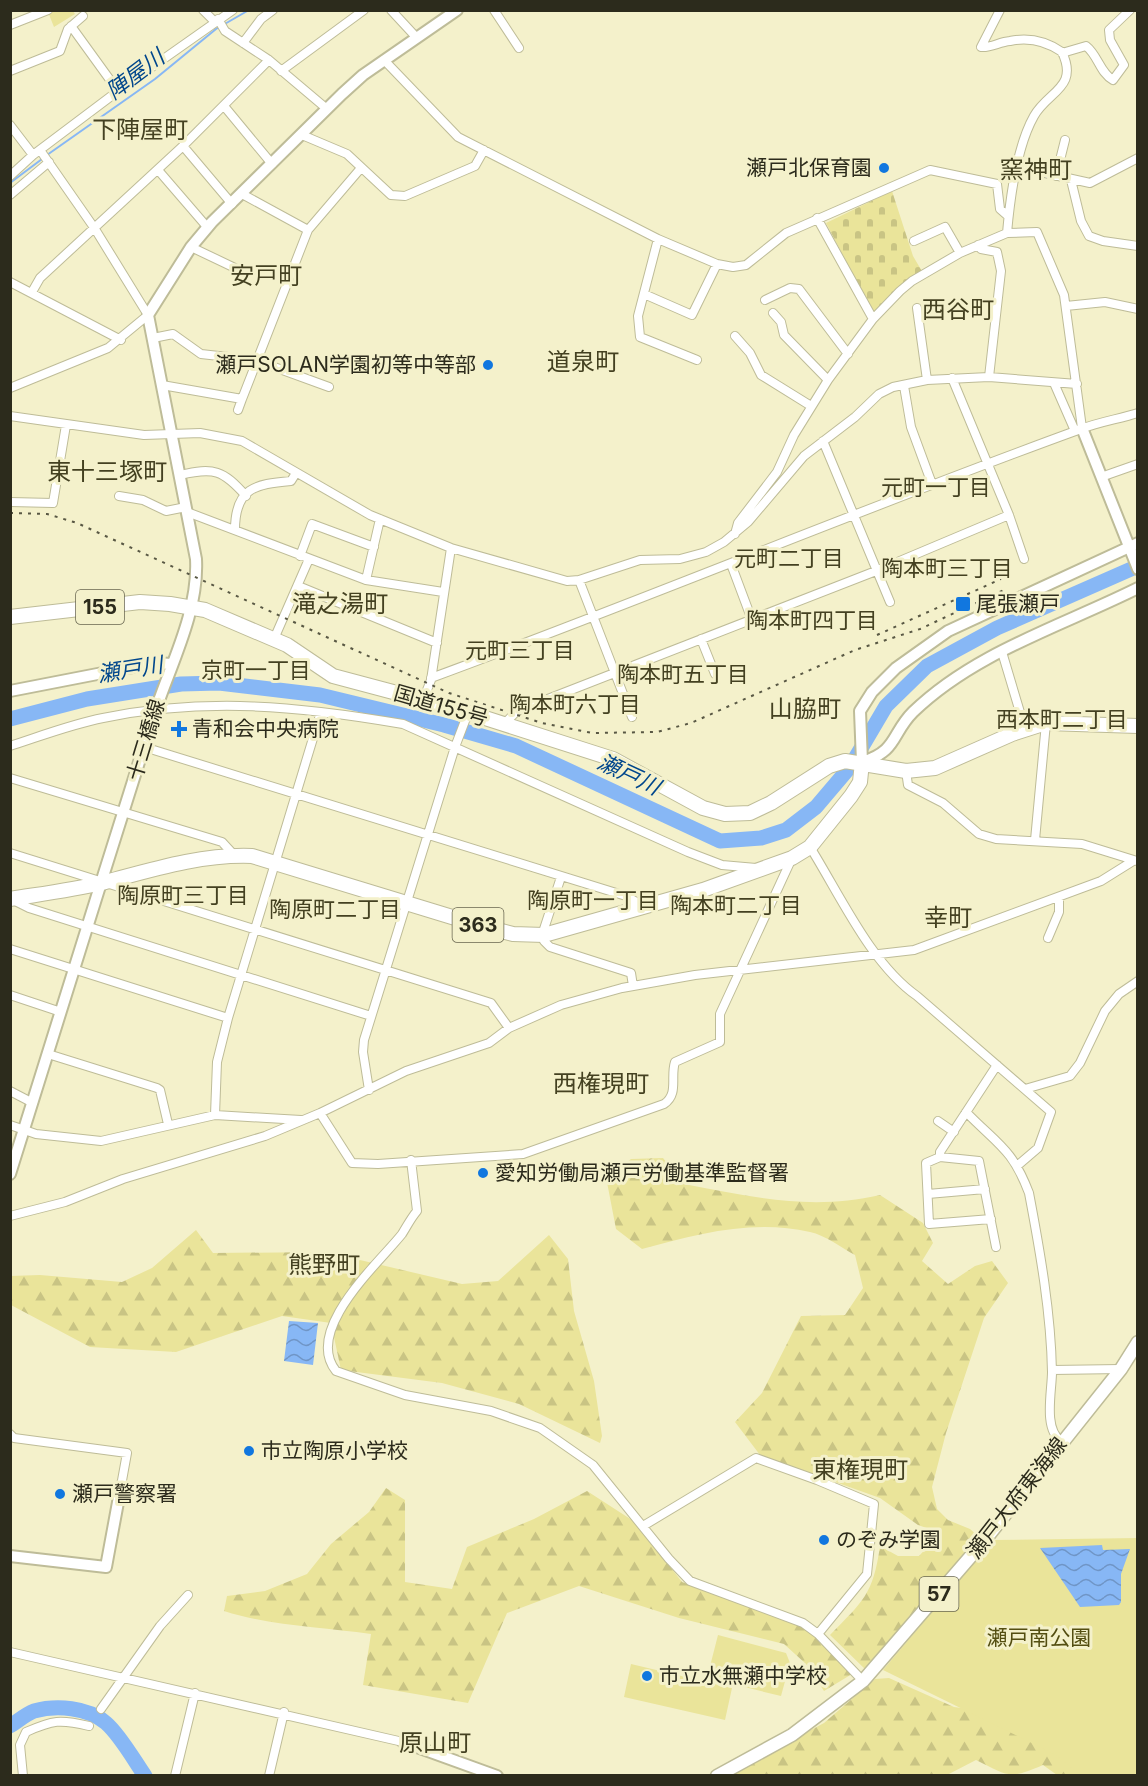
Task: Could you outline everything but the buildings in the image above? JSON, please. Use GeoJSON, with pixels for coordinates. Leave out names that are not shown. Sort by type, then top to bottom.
{"type":"FeatureCollection","features":[{"type":"Feature","properties":{"kind":"highway","name":"国道155号"},"geometry":{"type":"LineString","coordinates":[[10,617],[128,603],[190,607],[219,614],[274,639],[333,676],[421,699],[467,716],[504,724],[613,759],[703,808],[725,814],[750,813],[771,803],[829,766],[845,761],[906,771],[934,768],[1025,729],[1046,723],[1137,726]]}},
{"type":"Feature","properties":{"kind":"highway","name":"363"},"geometry":{"type":"LineString","coordinates":[[11,899],[101,883],[137,872],[234,855],[252,856],[513,934],[544,935],[645,907],[792,858],[810,847],[860,782],[862,762]]}},
{"type":"Feature","properties":{"kind":"main road","name":"瀬戸大府東海線"},"geometry":{"type":"LineString","coordinates":[[717,1776],[792,1735],[863,1682],[984,1541],[1061,1441],[1121,1369],[1137,1342]]}},
{"type":"Feature","properties":{"kind":"street"},"geometry":{"type":"LineString","coordinates":[[10,26],[48,10]]}},
{"type":"Feature","properties":{"kind":"street"},"geometry":{"type":"LineString","coordinates":[[203,10],[243,43],[269,60],[327,109]]}},
{"type":"Feature","properties":{"kind":"street"},"geometry":{"type":"LineString","coordinates":[[243,43],[261,19],[273,10]]}},
{"type":"Feature","properties":{"kind":"street"},"geometry":{"type":"LineString","coordinates":[[281,70],[364,10]]}},
{"type":"Feature","properties":{"kind":"street"},"geometry":{"type":"LineString","coordinates":[[391,10],[416,37]]}},
{"type":"Feature","properties":{"kind":"street"},"geometry":{"type":"LineString","coordinates":[[10,388],[98,352],[121,340],[148,315],[191,247],[327,109],[363,75],[444,16],[457,10]]}},
{"type":"Feature","properties":{"kind":"street"},"geometry":{"type":"LineString","coordinates":[[494,10],[519,48]]}},
{"type":"Feature","properties":{"kind":"street"},"geometry":{"type":"LineString","coordinates":[[1000,10],[981,47],[1029,39],[1051,44],[1062,53],[1068,67],[1067,75],[1058,92],[1035,114],[1025,138],[1006,233]]}},
{"type":"Feature","properties":{"kind":"street"},"geometry":{"type":"LineString","coordinates":[[1062,53],[1086,46],[1093,51],[1108,77],[1113,80],[1124,65],[1110,40],[1108,30],[1130,10]]}},
{"type":"Feature","properties":{"kind":"street"},"geometry":{"type":"LineString","coordinates":[[10,176],[42,156],[118,91],[219,23],[229,11]]}},
{"type":"Feature","properties":{"kind":"street"},"geometry":{"type":"LineString","coordinates":[[10,72],[60,51],[71,26],[83,16]]}},
{"type":"Feature","properties":{"kind":"street"},"geometry":{"type":"LineString","coordinates":[[71,26],[118,91]]}},
{"type":"Feature","properties":{"kind":"street"},"geometry":{"type":"LineString","coordinates":[[32,292],[40,278],[158,170],[269,60]]}},
{"type":"Feature","properties":{"kind":"street"},"geometry":{"type":"LineString","coordinates":[[384,60],[458,136],[658,239],[717,264],[733,267],[746,265],[786,233],[930,170],[997,184],[1000,209],[1008,216]]}},
{"type":"Feature","properties":{"kind":"street"},"geometry":{"type":"LineString","coordinates":[[224,106],[272,164]]}},
{"type":"Feature","properties":{"kind":"street"},"geometry":{"type":"LineString","coordinates":[[10,125],[42,156],[94,229],[148,315]]}},
{"type":"Feature","properties":{"kind":"street"},"geometry":{"type":"LineString","coordinates":[[302,135],[347,154],[391,195],[405,196],[475,166],[484,150]]}},
{"type":"Feature","properties":{"kind":"street"},"geometry":{"type":"LineString","coordinates":[[1056,176],[1065,140]]}},
{"type":"Feature","properties":{"kind":"street"},"geometry":{"type":"LineString","coordinates":[[183,146],[232,204]]}},
{"type":"Feature","properties":{"kind":"street"},"geometry":{"type":"LineString","coordinates":[[10,195],[42,156]]}},
{"type":"Feature","properties":{"kind":"street"},"geometry":{"type":"LineString","coordinates":[[1018,167],[1090,183],[1137,158]]}},
{"type":"Feature","properties":{"kind":"street"},"geometry":{"type":"LineString","coordinates":[[238,410],[255,360],[308,230],[361,168]]}},
{"type":"Feature","properties":{"kind":"street"},"geometry":{"type":"LineString","coordinates":[[158,170],[208,228]]}},
{"type":"Feature","properties":{"kind":"street"},"geometry":{"type":"LineString","coordinates":[[1071,180],[1081,221],[1089,236],[1103,241],[1137,246]]}},
{"type":"Feature","properties":{"kind":"street"},"geometry":{"type":"LineString","coordinates":[[242,194],[308,230]]}},
{"type":"Feature","properties":{"kind":"street"},"geometry":{"type":"LineString","coordinates":[[818,218],[873,319]]}},
{"type":"Feature","properties":{"kind":"street"},"geometry":{"type":"LineString","coordinates":[[914,241],[945,227],[960,253]]}},
{"type":"Feature","properties":{"kind":"street"},"geometry":{"type":"LineString","coordinates":[[735,534],[738,523],[777,472],[811,406],[873,319],[912,281],[960,253],[1006,233],[1037,232],[1064,295],[1077,384],[1079,430]]}},
{"type":"Feature","properties":{"kind":"street"},"geometry":{"type":"LineString","coordinates":[[658,239],[638,316],[640,337],[697,360]]}},
{"type":"Feature","properties":{"kind":"street"},"geometry":{"type":"LineString","coordinates":[[978,245],[981,249],[997,252],[1001,271],[990,377]]}},
{"type":"Feature","properties":{"kind":"street"},"geometry":{"type":"LineString","coordinates":[[191,247],[235,268]]}},
{"type":"Feature","properties":{"kind":"street"},"geometry":{"type":"LineString","coordinates":[[644,294],[692,315],[717,264]]}},
{"type":"Feature","properties":{"kind":"street"},"geometry":{"type":"LineString","coordinates":[[10,282],[121,340]]}},
{"type":"Feature","properties":{"kind":"street"},"geometry":{"type":"LineString","coordinates":[[765,300],[790,288],[798,289],[848,354]]}},
{"type":"Feature","properties":{"kind":"street"},"geometry":{"type":"LineString","coordinates":[[1066,306],[1105,302],[1137,309]]}},
{"type":"Feature","properties":{"kind":"street"},"geometry":{"type":"LineString","coordinates":[[916,308],[927,380]]}},
{"type":"Feature","properties":{"kind":"street"},"geometry":{"type":"LineString","coordinates":[[773,313],[781,322],[784,335],[828,380]]}},
{"type":"Feature","properties":{"kind":"street","name":"十三橋線"},"geometry":{"type":"LineString","coordinates":[[10,1174],[15,1144],[24,1129],[33,1103],[157,705],[190,607],[197,573],[173,434],[148,315]]}},
{"type":"Feature","properties":{"kind":"street"},"geometry":{"type":"LineString","coordinates":[[153,338],[173,334],[201,354],[255,360],[328,387]]}},
{"type":"Feature","properties":{"kind":"street"},"geometry":{"type":"LineString","coordinates":[[735,336],[750,353],[761,375],[811,406]]}},
{"type":"Feature","properties":{"kind":"street"},"geometry":{"type":"LineString","coordinates":[[10,416],[144,435],[200,434],[242,441],[380,519],[451,548],[552,578],[579,580],[640,560],[680,559],[706,552],[735,534],[804,456],[855,417],[879,394],[893,387],[927,380],[990,377],[1077,384]]}},
{"type":"Feature","properties":{"kind":"street"},"geometry":{"type":"LineString","coordinates":[[952,378],[1009,515],[1024,559]]}},
{"type":"Feature","properties":{"kind":"street"},"geometry":{"type":"LineString","coordinates":[[1054,383],[1079,430],[1133,548],[1137,569]]}},
{"type":"Feature","properties":{"kind":"street"},"geometry":{"type":"LineString","coordinates":[[162,385],[242,399]]}},
{"type":"Feature","properties":{"kind":"street"},"geometry":{"type":"LineString","coordinates":[[904,386],[911,427],[932,484]]}},
{"type":"Feature","properties":{"kind":"street"},"geometry":{"type":"LineString","coordinates":[[431,678],[594,619],[932,484],[1079,430],[1137,413]]}},
{"type":"Feature","properties":{"kind":"street"},"geometry":{"type":"LineString","coordinates":[[10,502],[53,503],[66,425]]}},
{"type":"Feature","properties":{"kind":"street"},"geometry":{"type":"LineString","coordinates":[[823,441],[890,602]]}},
{"type":"Feature","properties":{"kind":"street"},"geometry":{"type":"LineString","coordinates":[[1101,477],[1137,464]]}},
{"type":"Feature","properties":{"kind":"street"},"geometry":{"type":"LineString","coordinates":[[180,475],[208,469],[230,478],[246,496]]}},
{"type":"Feature","properties":{"kind":"street"},"geometry":{"type":"LineString","coordinates":[[235,530],[235,509],[246,496],[260,484],[291,481],[296,473]]}},
{"type":"Feature","properties":{"kind":"street"},"geometry":{"type":"LineString","coordinates":[[119,496],[143,500],[166,511],[187,509],[300,556],[366,580],[443,591]]}},
{"type":"Feature","properties":{"kind":"street"},"geometry":{"type":"LineString","coordinates":[[504,724],[517,711],[876,571],[1009,515]]}},
{"type":"Feature","properties":{"kind":"street"},"geometry":{"type":"LineString","coordinates":[[366,580],[380,519]]}},
{"type":"Feature","properties":{"kind":"street"},"geometry":{"type":"LineString","coordinates":[[300,556],[312,524],[374,547]]}},
{"type":"Feature","properties":{"kind":"street"},"geometry":{"type":"LineString","coordinates":[[421,699],[425,695],[431,678],[451,548]]}},
{"type":"Feature","properties":{"kind":"street"},"geometry":{"type":"LineString","coordinates":[[1133,548],[948,631],[896,668],[872,692],[860,711],[862,762],[884,752],[912,713],[972,666],[1137,588]]}},
{"type":"Feature","properties":{"kind":"street"},"geometry":{"type":"LineString","coordinates":[[274,639],[309,559]]}},
{"type":"Feature","properties":{"kind":"street"},"geometry":{"type":"LineString","coordinates":[[731,564],[752,620]]}},
{"type":"Feature","properties":{"kind":"street"},"geometry":{"type":"LineString","coordinates":[[579,580],[633,717]]}},
{"type":"Feature","properties":{"kind":"street"},"geometry":{"type":"LineString","coordinates":[[298,586],[437,643]]}},
{"type":"Feature","properties":{"kind":"street"},"geometry":{"type":"LineString","coordinates":[[701,639],[715,674]]}},
{"type":"Feature","properties":{"kind":"street"},"geometry":{"type":"LineString","coordinates":[[1002,652],[1025,729]]}},
{"type":"Feature","properties":{"kind":"street"},"geometry":{"type":"LineString","coordinates":[[10,691],[154,663],[171,667]]}},
{"type":"Feature","properties":{"kind":"street"},"geometry":{"type":"LineString","coordinates":[[10,746],[100,718],[157,705],[248,704],[403,724],[456,744],[688,852],[723,865],[765,868]]}},
{"type":"Feature","properties":{"kind":"street"},"geometry":{"type":"LineString","coordinates":[[214,1115],[217,1062],[228,1018],[321,712]]}},
{"type":"Feature","properties":{"kind":"street"},"geometry":{"type":"LineString","coordinates":[[369,1090],[363,1052],[371,1016],[456,744],[467,716]]}},
{"type":"Feature","properties":{"kind":"street"},"geometry":{"type":"LineString","coordinates":[[1035,840],[1046,723]]}},
{"type":"Feature","properties":{"kind":"street"},"geometry":{"type":"LineString","coordinates":[[144,747],[626,896],[645,907]]}},
{"type":"Feature","properties":{"kind":"street"},"geometry":{"type":"LineString","coordinates":[[906,771],[909,785],[943,803],[979,834],[996,839],[1082,844],[1135,861]]}},
{"type":"Feature","properties":{"kind":"street"},"geometry":{"type":"LineString","coordinates":[[10,778],[222,842],[234,855]]}},
{"type":"Feature","properties":{"kind":"street"},"geometry":{"type":"LineString","coordinates":[[810,847],[876,953],[900,984],[1051,1112],[1043,1141],[1033,1156],[1017,1166]]}},
{"type":"Feature","properties":{"kind":"street"},"geometry":{"type":"LineString","coordinates":[[10,853],[490,1003],[509,1028]]}},
{"type":"Feature","properties":{"kind":"street"},"geometry":{"type":"LineString","coordinates":[[320,1113],[351,1163],[378,1164],[523,1154],[663,1104],[669,1100],[674,1090],[672,1072],[675,1062],[720,1042],[720,1014],[792,858]]}},
{"type":"Feature","properties":{"kind":"street"},"geometry":{"type":"LineString","coordinates":[[10,1216],[65,1202],[123,1179],[246,1142],[304,1120],[406,1071],[430,1065],[489,1043],[509,1028],[561,1005],[633,986],[742,969],[933,945],[1101,881],[1135,861]]}},
{"type":"Feature","properties":{"kind":"street"},"geometry":{"type":"LineString","coordinates":[[561,877],[544,935],[550,947],[631,973],[633,986]]}},
{"type":"Feature","properties":{"kind":"street"},"geometry":{"type":"LineString","coordinates":[[1048,938],[1059,912],[1059,897]]}},
{"type":"Feature","properties":{"kind":"street"},"geometry":{"type":"LineString","coordinates":[[11,899],[29,908],[241,973],[371,1016]]}},
{"type":"Feature","properties":{"kind":"street"},"geometry":{"type":"LineString","coordinates":[[10,949],[228,1018]]}},
{"type":"Feature","properties":{"kind":"street"},"geometry":{"type":"LineString","coordinates":[[1025,1089],[1070,1076],[1080,1063],[1105,1011],[1119,994],[1137,981]]}},
{"type":"Feature","properties":{"kind":"street"},"geometry":{"type":"LineString","coordinates":[[10,995],[61,1012]]}},
{"type":"Feature","properties":{"kind":"street"},"geometry":{"type":"LineString","coordinates":[[48,1054],[157,1088],[160,1090],[168,1124]]}},
{"type":"Feature","properties":{"kind":"street"},"geometry":{"type":"LineString","coordinates":[[940,1157],[997,1065]]}},
{"type":"Feature","properties":{"kind":"street"},"geometry":{"type":"LineString","coordinates":[[10,1091],[33,1103]]}},
{"type":"Feature","properties":{"kind":"street"},"geometry":{"type":"LineString","coordinates":[[966,1112],[1003,1144],[1017,1166],[1029,1193],[1052,1370],[1051,1424],[1055,1437],[1061,1441]]}},
{"type":"Feature","properties":{"kind":"street"},"geometry":{"type":"LineString","coordinates":[[10,1125],[36,1134],[101,1141],[214,1115],[304,1120]]}},
{"type":"Feature","properties":{"kind":"street"},"geometry":{"type":"LineString","coordinates":[[938,1121],[954,1132]]}},
{"type":"Feature","properties":{"kind":"street"},"geometry":{"type":"LineString","coordinates":[[991,1219],[929,1224],[926,1163],[940,1157],[979,1161],[986,1189],[996,1247]]}},
{"type":"Feature","properties":{"kind":"street"},"geometry":{"type":"LineString","coordinates":[[411,1160],[417,1211],[407,1222],[403,1232],[372,1265],[344,1305],[330,1335],[331,1365],[336,1371],[380,1387],[490,1411],[540,1428],[593,1465],[690,1581],[803,1623],[818,1634],[863,1682]]}},
{"type":"Feature","properties":{"kind":"street"},"geometry":{"type":"LineString","coordinates":[[928,1194],[986,1189]]}},
{"type":"Feature","properties":{"kind":"street"},"geometry":{"type":"LineString","coordinates":[[1052,1370],[1121,1369]]}},
{"type":"Feature","properties":{"kind":"street"},"geometry":{"type":"LineString","coordinates":[[10,1434],[14,1438],[127,1453],[106,1566],[10,1556]]}},
{"type":"Feature","properties":{"kind":"street"},"geometry":{"type":"LineString","coordinates":[[644,1526],[756,1458],[874,1504],[867,1574],[818,1634]]}},
{"type":"Feature","properties":{"kind":"street"},"geometry":{"type":"LineString","coordinates":[[101,1709],[122,1677],[188,1595]]}},
{"type":"Feature","properties":{"kind":"street"},"geometry":{"type":"LineString","coordinates":[[10,1652],[284,1712],[403,1742],[497,1776]]}},
{"type":"Feature","properties":{"kind":"street"},"geometry":{"type":"LineString","coordinates":[[175,1776],[195,1693]]}},
{"type":"Feature","properties":{"kind":"street"},"geometry":{"type":"LineString","coordinates":[[269,1776],[284,1712]]}},
{"type":"Feature","properties":{"kind":"street"},"geometry":{"type":"LineString","coordinates":[[23,1776],[20,1745],[26,1732],[57,1720],[89,1726]]}},
{"type":"Feature","properties":{"kind":"green space"},"geometry":{"type":"Polygon","coordinates":[[[73,11],[75,14],[54,27],[48,12],[73,11]]]}},
{"type":"Feature","properties":{"kind":"green space"},"geometry":{"type":"Polygon","coordinates":[[[892,191],[913,256],[923,273],[874,314],[826,223],[892,191]]]}},
{"type":"Feature","properties":{"kind":"green space"},"geometry":{"type":"Polygon","coordinates":[[[663,1158],[684,1184],[734,1193],[806,1202],[855,1200],[880,1195],[923,1223],[933,1243],[922,1261],[948,1284],[975,1266],[992,1261],[1008,1283],[984,1318],[946,1433],[932,1487],[937,1509],[948,1520],[970,1529],[978,1536],[867,1671],[830,1635],[865,1596],[874,1576],[880,1546],[898,1556],[919,1556],[933,1541],[926,1534],[935,1531],[918,1525],[880,1498],[760,1455],[735,1422],[762,1393],[801,1316],[845,1315],[863,1288],[855,1255],[810,1232],[767,1227],[725,1230],[642,1249],[616,1229],[606,1177],[631,1159],[663,1158]]]}},
{"type":"Feature","properties":{"kind":"green space"},"geometry":{"type":"Polygon","coordinates":[[[196,1230],[213,1253],[326,1252],[462,1284],[498,1281],[549,1235],[568,1259],[574,1311],[594,1381],[602,1436],[600,1443],[519,1404],[442,1383],[341,1370],[331,1323],[282,1316],[176,1352],[90,1347],[11,1305],[10,1276],[40,1275],[122,1282],[152,1268],[196,1230]]]}},
{"type":"Feature","properties":{"kind":"green space"},"geometry":{"type":"Polygon","coordinates":[[[386,1488],[405,1500],[405,1582],[452,1589],[467,1547],[534,1519],[587,1491],[635,1522],[682,1582],[812,1630],[852,1674],[824,1691],[806,1664],[784,1644],[679,1618],[579,1586],[507,1613],[468,1703],[363,1685],[371,1634],[278,1623],[224,1611],[227,1596],[265,1591],[307,1574],[331,1544],[369,1512],[386,1488]]]}},
{"type":"Feature","properties":{"kind":"green space","name":"瀬戸南公園"},"geometry":{"type":"Polygon","coordinates":[[[1137,1538],[1137,1775],[1080,1775],[1056,1755],[883,1670],[993,1540],[1137,1538]]]}},
{"type":"Feature","properties":{"kind":"green space"},"geometry":{"type":"Polygon","coordinates":[[[718,1635],[786,1653],[790,1663],[781,1696],[707,1678],[718,1635]]]}},
{"type":"Feature","properties":{"kind":"green space"},"geometry":{"type":"Polygon","coordinates":[[[631,1664],[732,1688],[725,1720],[624,1697],[631,1664]]]}},
{"type":"Feature","properties":{"kind":"green space"},"geometry":{"type":"Polygon","coordinates":[[[889,1678],[954,1707],[1048,1720],[1128,1775],[1057,1775],[1043,1765],[1023,1773],[1009,1774],[1002,1773],[976,1760],[947,1775],[725,1776],[824,1723],[875,1679],[889,1678]]]}},
{"type":"Feature","properties":{"kind":"water"},"geometry":{"type":"Polygon","coordinates":[[[289,1321],[318,1323],[313,1365],[284,1361],[289,1321]]]}},
{"type":"Feature","properties":{"kind":"water"},"geometry":{"type":"Polygon","coordinates":[[[1102,1545],[1103,1550],[1130,1549],[1121,1574],[1121,1602],[1119,1605],[1080,1607],[1040,1548],[1102,1545]]]}},
{"type":"Feature","properties":{"kind":"waterway","name":"陣屋川"},"geometry":{"type":"LineString","coordinates":[[47,155],[155,79],[216,29],[249,10]]}},
{"type":"Feature","properties":{"kind":"waterway","name":"陣屋川"},"geometry":{"type":"LineString","coordinates":[[10,183],[42,159]]}},
{"type":"Feature","properties":{"kind":"waterway","name":"瀬戸川"},"geometry":{"type":"LineString","coordinates":[[10,719],[87,699],[181,684],[219,683],[320,695],[444,725],[516,746],[720,841],[761,838],[786,830],[816,807],[850,767],[886,706],[927,666],[997,628],[1138,566]]}},
{"type":"Feature","properties":{"kind":"waterway"},"geometry":{"type":"LineString","coordinates":[[10,1726],[31,1712],[43,1709],[72,1709],[90,1714],[111,1728],[145,1776]]}},
{"type":"Feature","properties":{"kind":"railway"},"geometry":{"type":"LineString","coordinates":[[10,513],[47,514],[77,523],[449,693],[542,723],[592,733],[657,732],[691,723],[855,650],[920,629],[1006,589]]}},
{"type":"Feature","properties":{"kind":"railway"},"geometry":{"type":"LineString","coordinates":[[877,635],[1001,579]]}},
{"type":"Feature","properties":{"kind":"place","name":"瀬戸北保育園"},"geometry":{"type":"Point","coordinates":[884,168]}},
{"type":"Feature","properties":{"kind":"place","name":"瀬戸SOLAN学園初等中等部"},"geometry":{"type":"Point","coordinates":[488,365]}},
{"type":"Feature","properties":{"kind":"place","name":"尾張瀬戸"},"geometry":{"type":"Point","coordinates":[963,604]}},
{"type":"Feature","properties":{"kind":"place","name":"青和会中央病院"},"geometry":{"type":"Point","coordinates":[179,729]}},
{"type":"Feature","properties":{"kind":"place","name":"愛知労働局瀬戸労働基準監督署"},"geometry":{"type":"Point","coordinates":[483,1173]}},
{"type":"Feature","properties":{"kind":"place","name":"市立陶原小学校"},"geometry":{"type":"Point","coordinates":[249,1451]}},
{"type":"Feature","properties":{"kind":"place","name":"瀬戸警察署"},"geometry":{"type":"Point","coordinates":[60,1494]}},
{"type":"Feature","properties":{"kind":"place","name":"のぞみ学園"},"geometry":{"type":"Point","coordinates":[824,1540]}},
{"type":"Feature","properties":{"kind":"place","name":"市立水無瀬中学校"},"geometry":{"type":"Point","coordinates":[647,1676]}},
{"type":"Feature","properties":{"kind":"district","name":"下陣屋町"},"geometry":{"type":"Point","coordinates":[140,130]}},
{"type":"Feature","properties":{"kind":"district","name":"窯神町"},"geometry":{"type":"Point","coordinates":[1036,170]}},
{"type":"Feature","properties":{"kind":"district","name":"安戸町"},"geometry":{"type":"Point","coordinates":[266,276]}},
{"type":"Feature","properties":{"kind":"district","name":"西谷町"},"geometry":{"type":"Point","coordinates":[958,310]}},
{"type":"Feature","properties":{"kind":"district","name":"道泉町"},"geometry":{"type":"Point","coordinates":[583,362]}},
{"type":"Feature","properties":{"kind":"district","name":"東十三塚町"},"geometry":{"type":"Point","coordinates":[107,472]}},
{"type":"Feature","properties":{"kind":"district","name":"元町一丁目"},"geometry":{"type":"Point","coordinates":[936,487]}},
{"type":"Feature","properties":{"kind":"district","name":"元町二丁目"},"geometry":{"type":"Point","coordinates":[789,558]}},
{"type":"Feature","properties":{"kind":"district","name":"陶本町三丁目"},"geometry":{"type":"Point","coordinates":[947,568]}},
{"type":"Feature","properties":{"kind":"district","name":"滝之湯町"},"geometry":{"type":"Point","coordinates":[340,604]}},
{"type":"Feature","properties":{"kind":"district","name":"陶本町四丁目"},"geometry":{"type":"Point","coordinates":[812,620]}},
{"type":"Feature","properties":{"kind":"district","name":"元町三丁目"},"geometry":{"type":"Point","coordinates":[520,650]}},
{"type":"Feature","properties":{"kind":"district","name":"京町一丁目"},"geometry":{"type":"Point","coordinates":[256,670]}},
{"type":"Feature","properties":{"kind":"district","name":"陶本町五丁目"},"geometry":{"type":"Point","coordinates":[683,674]}},
{"type":"Feature","properties":{"kind":"district","name":"陶本町六丁目"},"geometry":{"type":"Point","coordinates":[575,704]}},
{"type":"Feature","properties":{"kind":"district","name":"山脇町"},"geometry":{"type":"Point","coordinates":[805,709]}},
{"type":"Feature","properties":{"kind":"district","name":"西本町二丁目"},"geometry":{"type":"Point","coordinates":[1062,719]}},
{"type":"Feature","properties":{"kind":"district","name":"陶原町三丁目"},"geometry":{"type":"Point","coordinates":[183,895]}},
{"type":"Feature","properties":{"kind":"district","name":"陶原町一丁目"},"geometry":{"type":"Point","coordinates":[593,900]}},
{"type":"Feature","properties":{"kind":"district","name":"陶本町二丁目"},"geometry":{"type":"Point","coordinates":[736,905]}},
{"type":"Feature","properties":{"kind":"district","name":"陶原町二丁目"},"geometry":{"type":"Point","coordinates":[335,909]}},
{"type":"Feature","properties":{"kind":"district","name":"幸町"},"geometry":{"type":"Point","coordinates":[948,918]}},
{"type":"Feature","properties":{"kind":"district","name":"西権現町"},"geometry":{"type":"Point","coordinates":[601,1084]}},
{"type":"Feature","properties":{"kind":"district","name":"熊野町"},"geometry":{"type":"Point","coordinates":[324,1265]}},
{"type":"Feature","properties":{"kind":"district","name":"東権現町"},"geometry":{"type":"Point","coordinates":[860,1470]}},
{"type":"Feature","properties":{"kind":"district","name":"原山町"},"geometry":{"type":"Point","coordinates":[435,1743]}}]}
